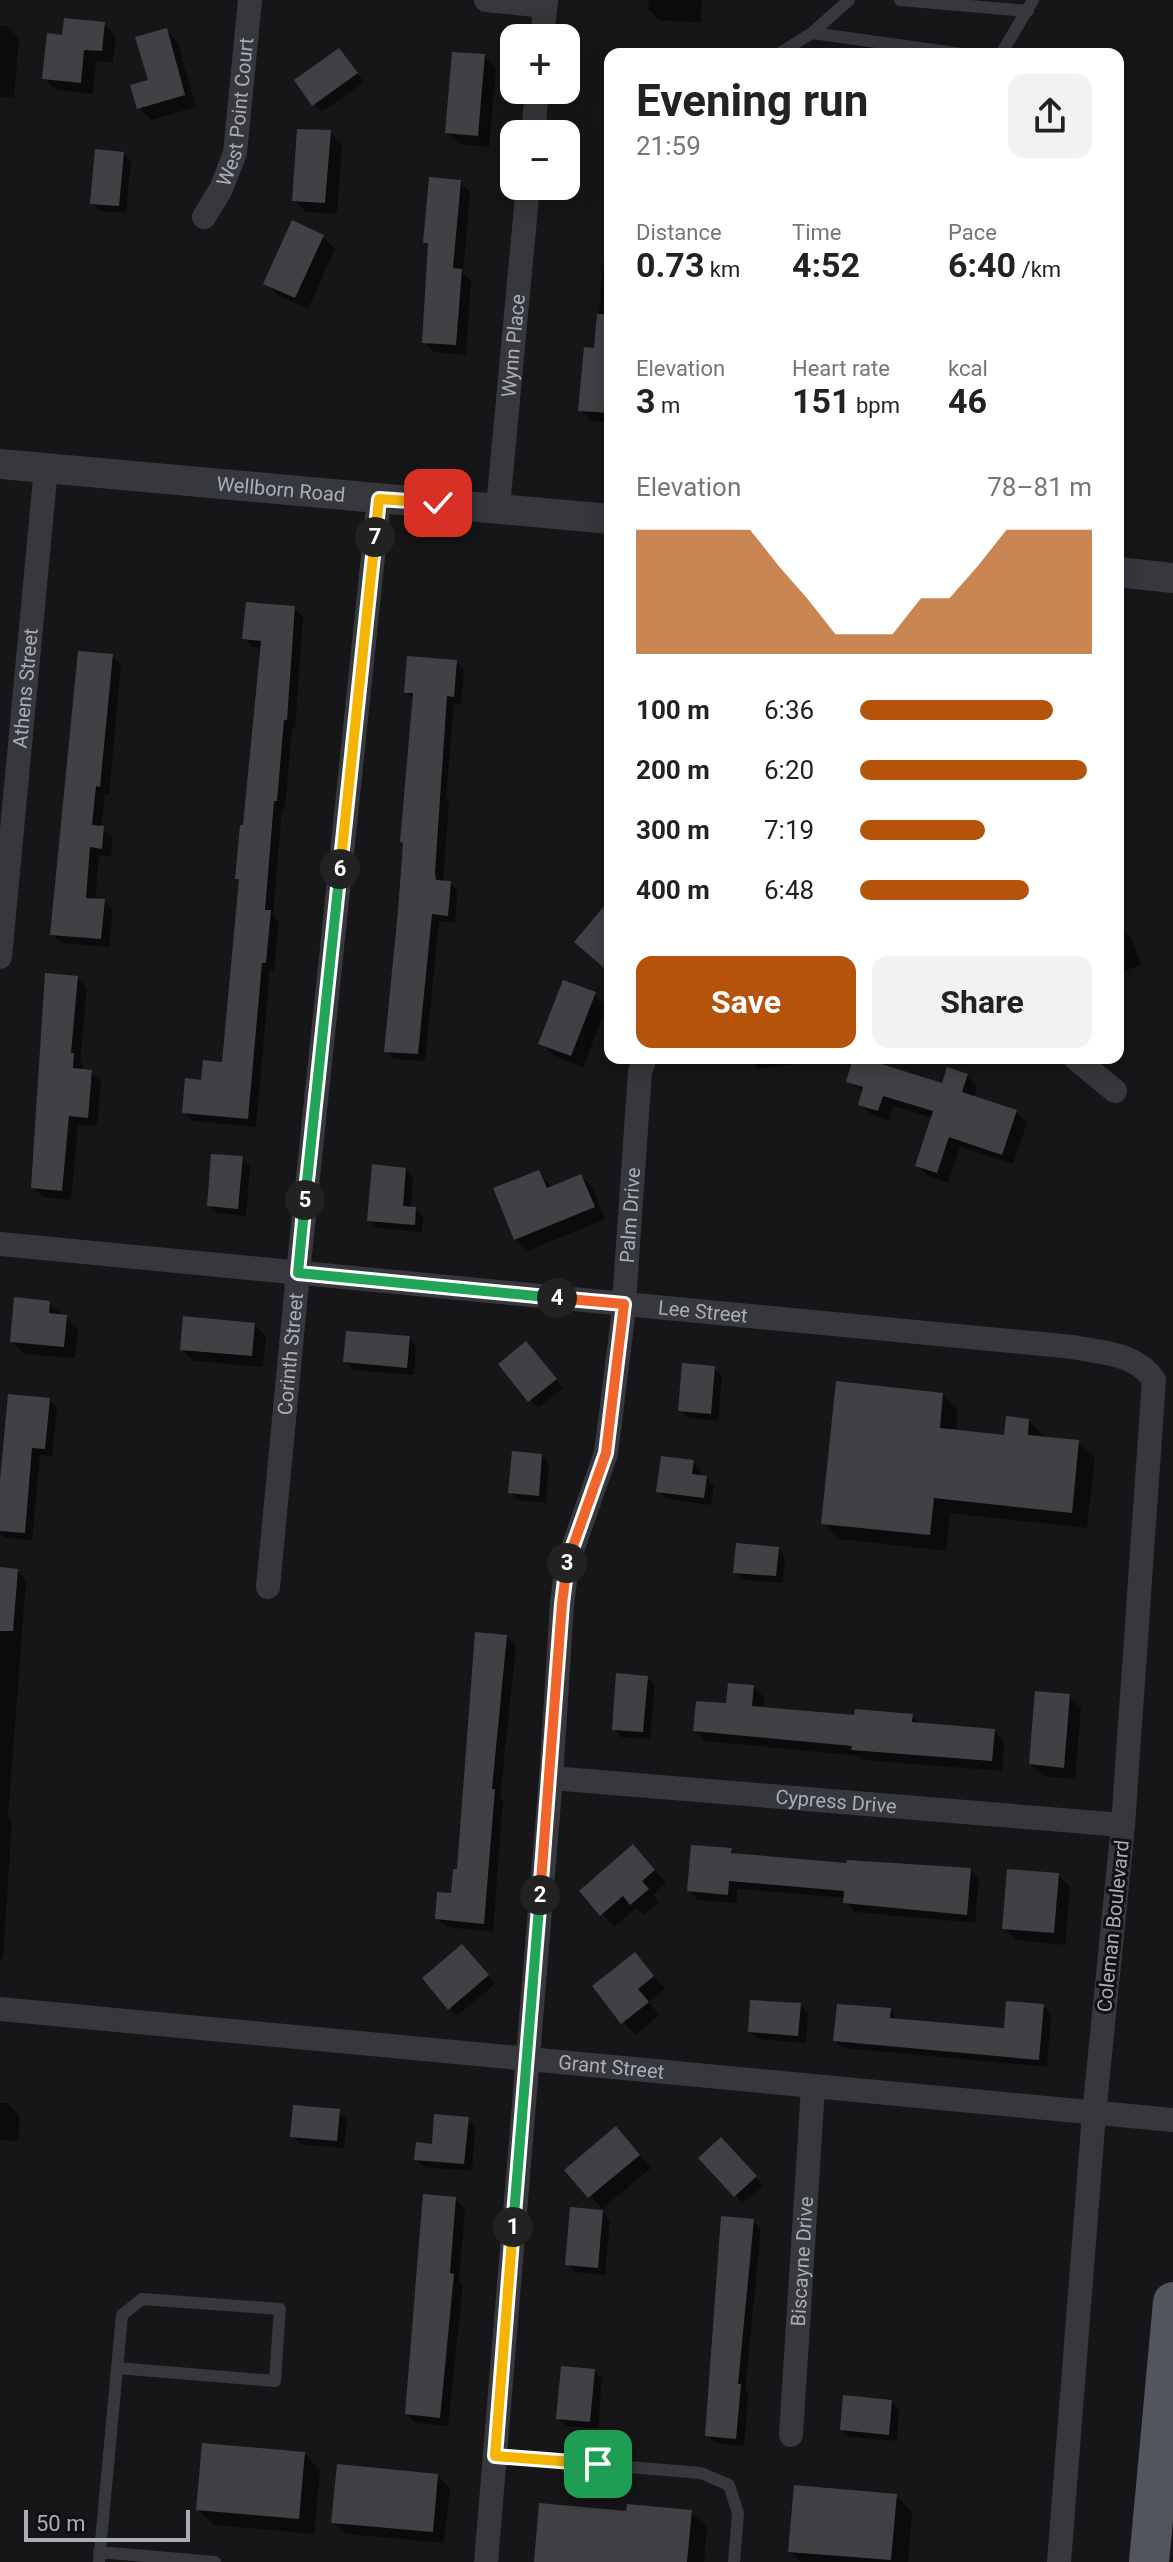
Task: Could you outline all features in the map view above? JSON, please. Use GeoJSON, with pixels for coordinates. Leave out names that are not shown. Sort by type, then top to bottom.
{"type":"FeatureCollection","features":[{"type":"Feature","properties":{"kind":"main road"},"geometry":{"type":"LineString","coordinates":[[1149,2562],[1173,2302]]}},
{"type":"Feature","properties":{"kind":"street","name":"West Point Court"},"geometry":{"type":"LineString","coordinates":[[204,217],[221,189],[235,153],[250,0]]}},
{"type":"Feature","properties":{"kind":"street"},"geometry":{"type":"LineString","coordinates":[[486,0],[546,3],[544,24]]}},
{"type":"Feature","properties":{"kind":"street","name":"Wynn Place"},"geometry":{"type":"LineString","coordinates":[[498,507],[527,200]]}},
{"type":"Feature","properties":{"kind":"street","name":"Wellborn Road"},"geometry":{"type":"LineString","coordinates":[[0,464],[604,518]]}},
{"type":"Feature","properties":{"kind":"street","name":"Athens Street"},"geometry":{"type":"LineString","coordinates":[[0,957],[46,468]]}},
{"type":"Feature","properties":{"kind":"street","name":"Corinth Street"},"geometry":{"type":"LineString","coordinates":[[268,1587],[379,499]]}},
{"type":"Feature","properties":{"kind":"street"},"geometry":{"type":"LineString","coordinates":[[1124,573],[1173,578]]}},
{"type":"Feature","properties":{"kind":"street","name":"Palm Drive"},"geometry":{"type":"LineString","coordinates":[[486,2562],[551,1778],[562,1604],[567,1565],[606,1453],[624,1304],[643,1064]]}},
{"type":"Feature","properties":{"kind":"street"},"geometry":{"type":"LineString","coordinates":[[1082,1064],[1115,1091]]}},
{"type":"Feature","properties":{"kind":"street","name":"Lee Street"},"geometry":{"type":"LineString","coordinates":[[0,1244],[1073,1347]]}},
{"type":"Feature","properties":{"kind":"street","name":"Coleman Boulevard"},"geometry":{"type":"LineString","coordinates":[[1059,2562],[1094,2114],[1123,1825],[1154,1380],[1146,1368],[1127,1357],[1073,1347]]}},
{"type":"Feature","properties":{"kind":"street","name":"Cypress Drive"},"geometry":{"type":"LineString","coordinates":[[551,1778],[1123,1825]]}},
{"type":"Feature","properties":{"kind":"street","name":"Grant Street"},"geometry":{"type":"LineString","coordinates":[[0,2009],[1173,2120]]}},
{"type":"Feature","properties":{"kind":"street","name":"Biscayne Drive"},"geometry":{"type":"LineString","coordinates":[[791,2435],[813,2087]]}},
{"type":"Feature","properties":{"kind":"lane"},"geometry":{"type":"LineString","coordinates":[[788,48],[812,33],[849,0]]}},
{"type":"Feature","properties":{"kind":"lane"},"geometry":{"type":"LineString","coordinates":[[900,0],[1030,6],[1005,48]]}},
{"type":"Feature","properties":{"kind":"lane"},"geometry":{"type":"LineString","coordinates":[[812,33],[920,48]]}},
{"type":"Feature","properties":{"kind":"lane"},"geometry":{"type":"LineString","coordinates":[[117,2368],[275,2381],[280,2309],[142,2299],[122,2315],[99,2557],[215,2562]]}},
{"type":"Feature","properties":{"kind":"lane"},"geometry":{"type":"LineString","coordinates":[[495,2456],[701,2473],[729,2485],[738,2513],[734,2562]]}},
{"type":"Feature","properties":{"kind":"building"},"geometry":{"type":"Polygon","coordinates":[[[64,18],[105,22],[102,51],[84,50],[81,83],[42,79],[47,33],[62,35],[64,18]]]}},
{"type":"Feature","properties":{"kind":"building"},"geometry":{"type":"Polygon","coordinates":[[[167,28],[185,95],[137,109],[130,85],[148,80],[135,37],[167,28]]]}},
{"type":"Feature","properties":{"kind":"building"},"geometry":{"type":"Polygon","coordinates":[[[339,48],[358,73],[312,106],[294,80],[339,48]]]}},
{"type":"Feature","properties":{"kind":"building"},"geometry":{"type":"Polygon","coordinates":[[[452,52],[485,54],[478,136],[445,133],[452,52]]]}},
{"type":"Feature","properties":{"kind":"building"},"geometry":{"type":"Polygon","coordinates":[[[297,129],[331,130],[325,203],[292,201],[297,129]]]}},
{"type":"Feature","properties":{"kind":"building"},"geometry":{"type":"Polygon","coordinates":[[[95,149],[124,152],[119,206],[90,204],[95,149]]]}},
{"type":"Feature","properties":{"kind":"building"},"geometry":{"type":"Polygon","coordinates":[[[429,177],[461,180],[453,268],[462,269],[456,345],[422,343],[428,243],[423,243],[429,177]]]}},
{"type":"Feature","properties":{"kind":"building"},"geometry":{"type":"Polygon","coordinates":[[[292,220],[324,235],[295,298],[263,284],[292,220]]]}},
{"type":"Feature","properties":{"kind":"building"},"geometry":{"type":"Polygon","coordinates":[[[597,314],[604,314],[604,413],[578,411],[584,347],[594,348],[597,314]]]}},
{"type":"Feature","properties":{"kind":"building"},"geometry":{"type":"Polygon","coordinates":[[[246,602],[295,606],[287,720],[284,720],[277,801],[274,801],[265,910],[271,910],[266,963],[262,963],[248,1119],[182,1113],[185,1078],[201,1080],[203,1060],[222,1062],[239,879],[235,879],[240,825],[243,825],[261,641],[242,639],[246,602]]]}},
{"type":"Feature","properties":{"kind":"building"},"geometry":{"type":"Polygon","coordinates":[[[78,651],[113,654],[100,787],[96,786],[92,825],[104,826],[102,849],[90,847],[86,898],[105,899],[101,939],[50,935],[78,651]]]}},
{"type":"Feature","properties":{"kind":"building"},"geometry":{"type":"Polygon","coordinates":[[[407,656],[457,660],[454,697],[447,696],[435,872],[436,880],[451,881],[448,916],[432,914],[418,1054],[384,1052],[398,911],[403,843],[400,842],[413,693],[404,693],[407,656]]]}},
{"type":"Feature","properties":{"kind":"building"},"geometry":{"type":"Polygon","coordinates":[[[604,906],[604,968],[574,942],[604,906]]]}},
{"type":"Feature","properties":{"kind":"building"},"geometry":{"type":"Polygon","coordinates":[[[45,973],[78,976],[71,1053],[74,1053],[73,1068],[92,1070],[88,1118],[69,1116],[62,1191],[31,1188],[45,973]]]}},
{"type":"Feature","properties":{"kind":"building"},"geometry":{"type":"Polygon","coordinates":[[[563,980],[596,992],[571,1056],[538,1044],[563,980]]]}},
{"type":"Feature","properties":{"kind":"building"},"geometry":{"type":"Polygon","coordinates":[[[851,1064],[881,1064],[942,1083],[947,1067],[968,1074],[962,1092],[1017,1110],[1002,1155],[949,1137],[937,1173],[915,1166],[933,1111],[883,1096],[878,1111],[858,1105],[863,1087],[846,1082],[851,1064]]]}},
{"type":"Feature","properties":{"kind":"building"},"geometry":{"type":"Polygon","coordinates":[[[211,1154],[243,1156],[238,1209],[207,1206],[211,1154]]]}},
{"type":"Feature","properties":{"kind":"building"},"geometry":{"type":"Polygon","coordinates":[[[372,1164],[406,1168],[403,1206],[416,1207],[415,1225],[367,1221],[372,1164]]]}},
{"type":"Feature","properties":{"kind":"building"},"geometry":{"type":"Polygon","coordinates":[[[539,1170],[547,1188],[581,1174],[595,1207],[514,1240],[493,1188],[539,1170]]]}},
{"type":"Feature","properties":{"kind":"building"},"geometry":{"type":"Polygon","coordinates":[[[14,1297],[50,1301],[49,1313],[67,1315],[64,1347],[10,1342],[14,1297]]]}},
{"type":"Feature","properties":{"kind":"building"},"geometry":{"type":"Polygon","coordinates":[[[183,1316],[255,1323],[252,1356],[180,1350],[183,1316]]]}},
{"type":"Feature","properties":{"kind":"building"},"geometry":{"type":"Polygon","coordinates":[[[346,1331],[410,1336],[407,1368],[343,1362],[346,1331]]]}},
{"type":"Feature","properties":{"kind":"building"},"geometry":{"type":"Polygon","coordinates":[[[526,1341],[557,1379],[528,1402],[498,1364],[526,1341]]]}},
{"type":"Feature","properties":{"kind":"building"},"geometry":{"type":"Polygon","coordinates":[[[682,1363],[715,1366],[711,1414],[678,1411],[682,1363]]]}},
{"type":"Feature","properties":{"kind":"building"},"geometry":{"type":"Polygon","coordinates":[[[836,1381],[943,1393],[940,1428],[1004,1435],[1006,1416],[1029,1419],[1028,1435],[1079,1440],[1072,1513],[934,1498],[930,1535],[821,1524],[836,1381]]]}},
{"type":"Feature","properties":{"kind":"building"},"geometry":{"type":"Polygon","coordinates":[[[8,1394],[50,1398],[45,1449],[32,1448],[25,1533],[0,1531],[0,1480],[8,1394]]]}},
{"type":"Feature","properties":{"kind":"building"},"geometry":{"type":"Polygon","coordinates":[[[512,1451],[542,1454],[539,1496],[508,1493],[512,1451]]]}},
{"type":"Feature","properties":{"kind":"building"},"geometry":{"type":"Polygon","coordinates":[[[661,1456],[694,1460],[692,1474],[707,1476],[704,1498],[656,1492],[661,1456]]]}},
{"type":"Feature","properties":{"kind":"building"},"geometry":{"type":"Polygon","coordinates":[[[736,1543],[779,1547],[776,1576],[733,1573],[736,1543]]]}},
{"type":"Feature","properties":{"kind":"building"},"geometry":{"type":"Polygon","coordinates":[[[0,1567],[18,1569],[13,1631],[0,1631],[0,1567]]]}},
{"type":"Feature","properties":{"kind":"building"},"geometry":{"type":"Polygon","coordinates":[[[475,1632],[507,1635],[492,1789],[495,1789],[484,1924],[435,1919],[437,1892],[451,1893],[453,1869],[457,1869],[475,1632]]]}},
{"type":"Feature","properties":{"kind":"building"},"geometry":{"type":"Polygon","coordinates":[[[616,1673],[648,1676],[643,1732],[612,1730],[616,1673]]]}},
{"type":"Feature","properties":{"kind":"building"},"geometry":{"type":"Polygon","coordinates":[[[728,1683],[754,1685],[752,1706],[854,1715],[855,1709],[913,1714],[912,1722],[995,1729],[992,1761],[851,1750],[852,1746],[693,1731],[696,1701],[726,1703],[728,1683]]]}},
{"type":"Feature","properties":{"kind":"building"},"geometry":{"type":"Polygon","coordinates":[[[1035,1691],[1070,1694],[1064,1768],[1029,1764],[1035,1691]]]}},
{"type":"Feature","properties":{"kind":"building"},"geometry":{"type":"Polygon","coordinates":[[[633,1844],[655,1870],[642,1881],[649,1889],[630,1905],[623,1896],[600,1916],[579,1891],[633,1844]]]}},
{"type":"Feature","properties":{"kind":"building"},"geometry":{"type":"Polygon","coordinates":[[[691,1845],[732,1848],[731,1853],[846,1863],[847,1860],[971,1868],[967,1915],[843,1903],[844,1891],[729,1881],[728,1895],[687,1891],[691,1845]]]}},
{"type":"Feature","properties":{"kind":"building"},"geometry":{"type":"Polygon","coordinates":[[[1007,1869],[1059,1873],[1054,1933],[1002,1929],[1007,1869]]]}},
{"type":"Feature","properties":{"kind":"building"},"geometry":{"type":"Polygon","coordinates":[[[462,1944],[489,1975],[448,2010],[422,1978],[462,1944]]]}},
{"type":"Feature","properties":{"kind":"building"},"geometry":{"type":"Polygon","coordinates":[[[635,1952],[654,1976],[638,1989],[649,2002],[621,2024],[592,1986],[635,1952]]]}},
{"type":"Feature","properties":{"kind":"building"},"geometry":{"type":"Polygon","coordinates":[[[750,2000],[801,2003],[798,2036],[748,2032],[750,2000]]]}},
{"type":"Feature","properties":{"kind":"building"},"geometry":{"type":"Polygon","coordinates":[[[1006,2001],[1044,2004],[1039,2060],[833,2041],[837,2004],[891,2008],[890,2018],[1004,2028],[1006,2001]]]}},
{"type":"Feature","properties":{"kind":"building"},"geometry":{"type":"Polygon","coordinates":[[[293,2105],[340,2109],[337,2141],[290,2137],[293,2105]]]}},
{"type":"Feature","properties":{"kind":"building"},"geometry":{"type":"Polygon","coordinates":[[[434,2114],[469,2117],[464,2164],[414,2160],[416,2142],[432,2144],[434,2114]]]}},
{"type":"Feature","properties":{"kind":"building"},"geometry":{"type":"Polygon","coordinates":[[[616,2126],[640,2155],[588,2198],[564,2170],[616,2126]]]}},
{"type":"Feature","properties":{"kind":"building"},"geometry":{"type":"Polygon","coordinates":[[[721,2137],[757,2176],[734,2197],[698,2158],[721,2137]]]}},
{"type":"Feature","properties":{"kind":"building"},"geometry":{"type":"Polygon","coordinates":[[[423,2194],[456,2197],[450,2273],[454,2274],[440,2418],[405,2414],[423,2194]]]}},
{"type":"Feature","properties":{"kind":"building"},"geometry":{"type":"Polygon","coordinates":[[[570,2207],[603,2210],[598,2268],[565,2265],[570,2207]]]}},
{"type":"Feature","properties":{"kind":"building"},"geometry":{"type":"Polygon","coordinates":[[[721,2216],[754,2219],[738,2384],[741,2384],[736,2439],[705,2436],[721,2216]]]}},
{"type":"Feature","properties":{"kind":"building"},"geometry":{"type":"Polygon","coordinates":[[[561,2366],[595,2369],[590,2422],[556,2419],[561,2366]]]}},
{"type":"Feature","properties":{"kind":"building"},"geometry":{"type":"Polygon","coordinates":[[[843,2395],[892,2400],[889,2435],[840,2430],[843,2395]]]}},
{"type":"Feature","properties":{"kind":"building"},"geometry":{"type":"Polygon","coordinates":[[[202,2443],[305,2452],[299,2519],[196,2510],[202,2443]]]}},
{"type":"Feature","properties":{"kind":"building"},"geometry":{"type":"Polygon","coordinates":[[[337,2464],[438,2474],[433,2532],[331,2523],[337,2464]]]}},
{"type":"Feature","properties":{"kind":"building"},"geometry":{"type":"Polygon","coordinates":[[[794,2485],[897,2494],[891,2560],[788,2552],[794,2485]]]}},
{"type":"Feature","properties":{"kind":"building"},"geometry":{"type":"Polygon","coordinates":[[[539,2503],[626,2511],[627,2504],[692,2510],[687,2562],[534,2562],[539,2503]]]}},
{"type":"Feature","properties":{"kind":"route"},"geometry":{"type":"LineString","coordinates":[[438,503],[379,499],[298,1273],[624,1304],[606,1453],[567,1565],[562,1604],[551,1778],[495,2456],[598,2464]]}}]}
